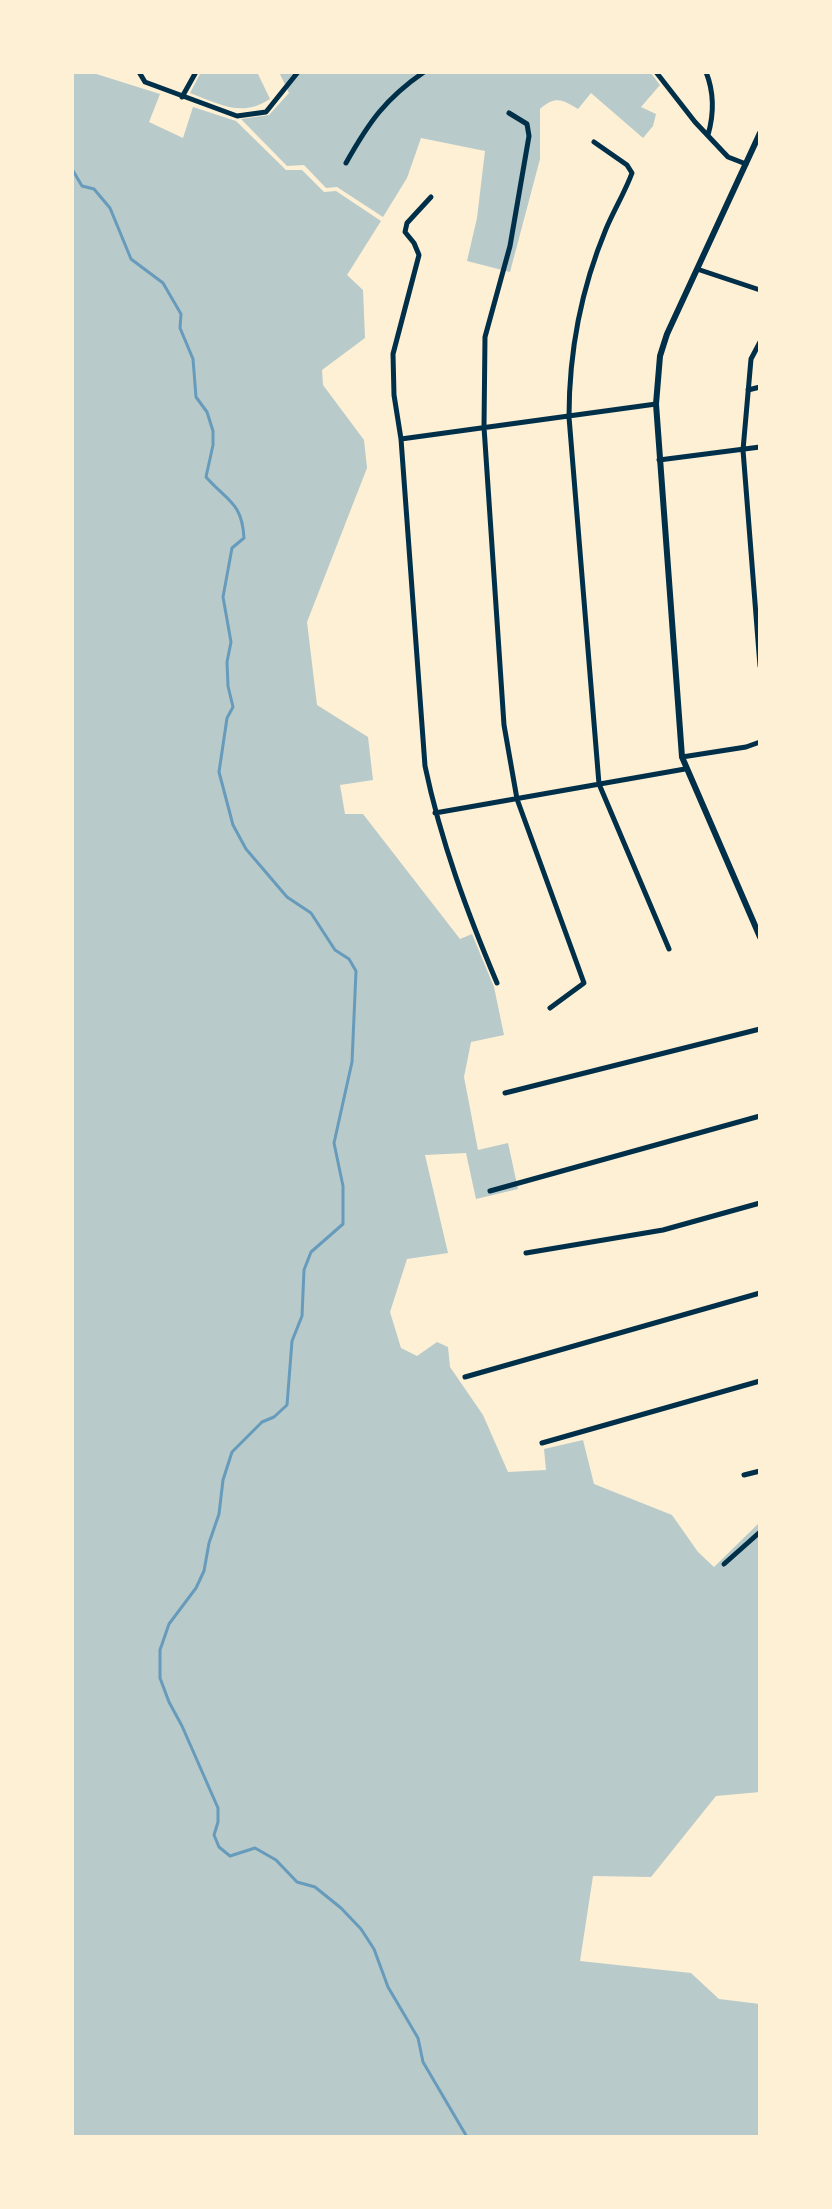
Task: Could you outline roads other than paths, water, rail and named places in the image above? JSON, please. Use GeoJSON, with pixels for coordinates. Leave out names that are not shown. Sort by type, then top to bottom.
{"type":"FeatureCollection","features":[{"type":"Feature","properties":{"kind":"street"},"geometry":{"type":"LineString","coordinates":[[139,72],[145,82],[237,116],[266,112],[298,72]]}},
{"type":"Feature","properties":{"kind":"street"},"geometry":{"type":"LineString","coordinates":[[182,97],[196,72]]}},
{"type":"Feature","properties":{"kind":"street"},"geometry":{"type":"LineString","coordinates":[[346,163],[395,92],[424,72]]}},
{"type":"Feature","properties":{"kind":"street"},"geometry":{"type":"LineString","coordinates":[[656,72],[695,122],[728,157],[746,164]]}},
{"type":"Feature","properties":{"kind":"street"},"geometry":{"type":"LineString","coordinates":[[706,72],[712,88],[712,122],[708,135]]}},
{"type":"Feature","properties":{"kind":"street"},"geometry":{"type":"LineString","coordinates":[[509,113],[527,124],[529,136],[510,246],[485,337],[484,427],[504,725],[517,799],[584,983],[550,1008]]}},
{"type":"Feature","properties":{"kind":"street"},"geometry":{"type":"LineString","coordinates":[[760,133],[667,334],[660,356],[656,404],[682,757],[760,937]]}},
{"type":"Feature","properties":{"kind":"street"},"geometry":{"type":"LineString","coordinates":[[594,142],[627,165],[632,173],[606,230],[587,284],[578,318],[569,384],[569,417],[599,784],[669,949]]}},
{"type":"Feature","properties":{"kind":"street"},"geometry":{"type":"LineString","coordinates":[[431,197],[407,223],[405,232],[419,255],[393,354],[425,766],[435,813],[464,906],[497,983]]}},
{"type":"Feature","properties":{"kind":"street"},"geometry":{"type":"LineString","coordinates":[[697,269],[760,290]]}},
{"type":"Feature","properties":{"kind":"street"},"geometry":{"type":"LineString","coordinates":[[760,342],[751,359],[743,450],[760,666]]}},
{"type":"Feature","properties":{"kind":"street"},"geometry":{"type":"LineString","coordinates":[[748,390],[760,387]]}},
{"type":"Feature","properties":{"kind":"street"},"geometry":{"type":"LineString","coordinates":[[401,439],[656,404]]}},
{"type":"Feature","properties":{"kind":"street"},"geometry":{"type":"LineString","coordinates":[[659,460],[760,447]]}},
{"type":"Feature","properties":{"kind":"street"},"geometry":{"type":"LineString","coordinates":[[682,757],[760,742]]}},
{"type":"Feature","properties":{"kind":"street"},"geometry":{"type":"LineString","coordinates":[[435,813],[685,769]]}},
{"type":"Feature","properties":{"kind":"street"},"geometry":{"type":"LineString","coordinates":[[505,1093],[760,1029]]}},
{"type":"Feature","properties":{"kind":"street"},"geometry":{"type":"LineString","coordinates":[[490,1191],[760,1116]]}},
{"type":"Feature","properties":{"kind":"street"},"geometry":{"type":"LineString","coordinates":[[526,1253],[663,1230],[760,1203]]}},
{"type":"Feature","properties":{"kind":"street"},"geometry":{"type":"LineString","coordinates":[[465,1377],[760,1293]]}},
{"type":"Feature","properties":{"kind":"street"},"geometry":{"type":"LineString","coordinates":[[542,1443],[760,1381]]}},
{"type":"Feature","properties":{"kind":"street"},"geometry":{"type":"LineString","coordinates":[[744,1475],[760,1471]]}},
{"type":"Feature","properties":{"kind":"street"},"geometry":{"type":"LineString","coordinates":[[724,1564],[760,1532]]}},
{"type":"Feature","properties":{"kind":"waterway"},"geometry":{"type":"LineString","coordinates":[[72,169],[82,186],[94,189],[110,208],[131,259],[163,283],[181,314],[180,328],[193,359],[196,397],[207,412],[213,431],[206,477],[237,509],[243,526],[244,538],[232,548],[223,597],[231,642],[227,662],[233,707],[227,718],[219,772],[233,825],[246,849],[287,897],[311,913],[335,950],[349,959],[356,971],[352,1062],[334,1143],[343,1186],[343,1224],[311,1252],[304,1270],[302,1316],[292,1341],[287,1405],[274,1417],[262,1422],[232,1452],[204,1571],[196,1588],[169,1624],[160,1650],[160,1678],[218,1808],[214,1835],[219,1847],[230,1856],[255,1848],[276,1860],[297,1882],[315,1887],[361,1929],[374,1949],[388,1987],[418,2038],[423,2062],[467,2137]]}}]}
